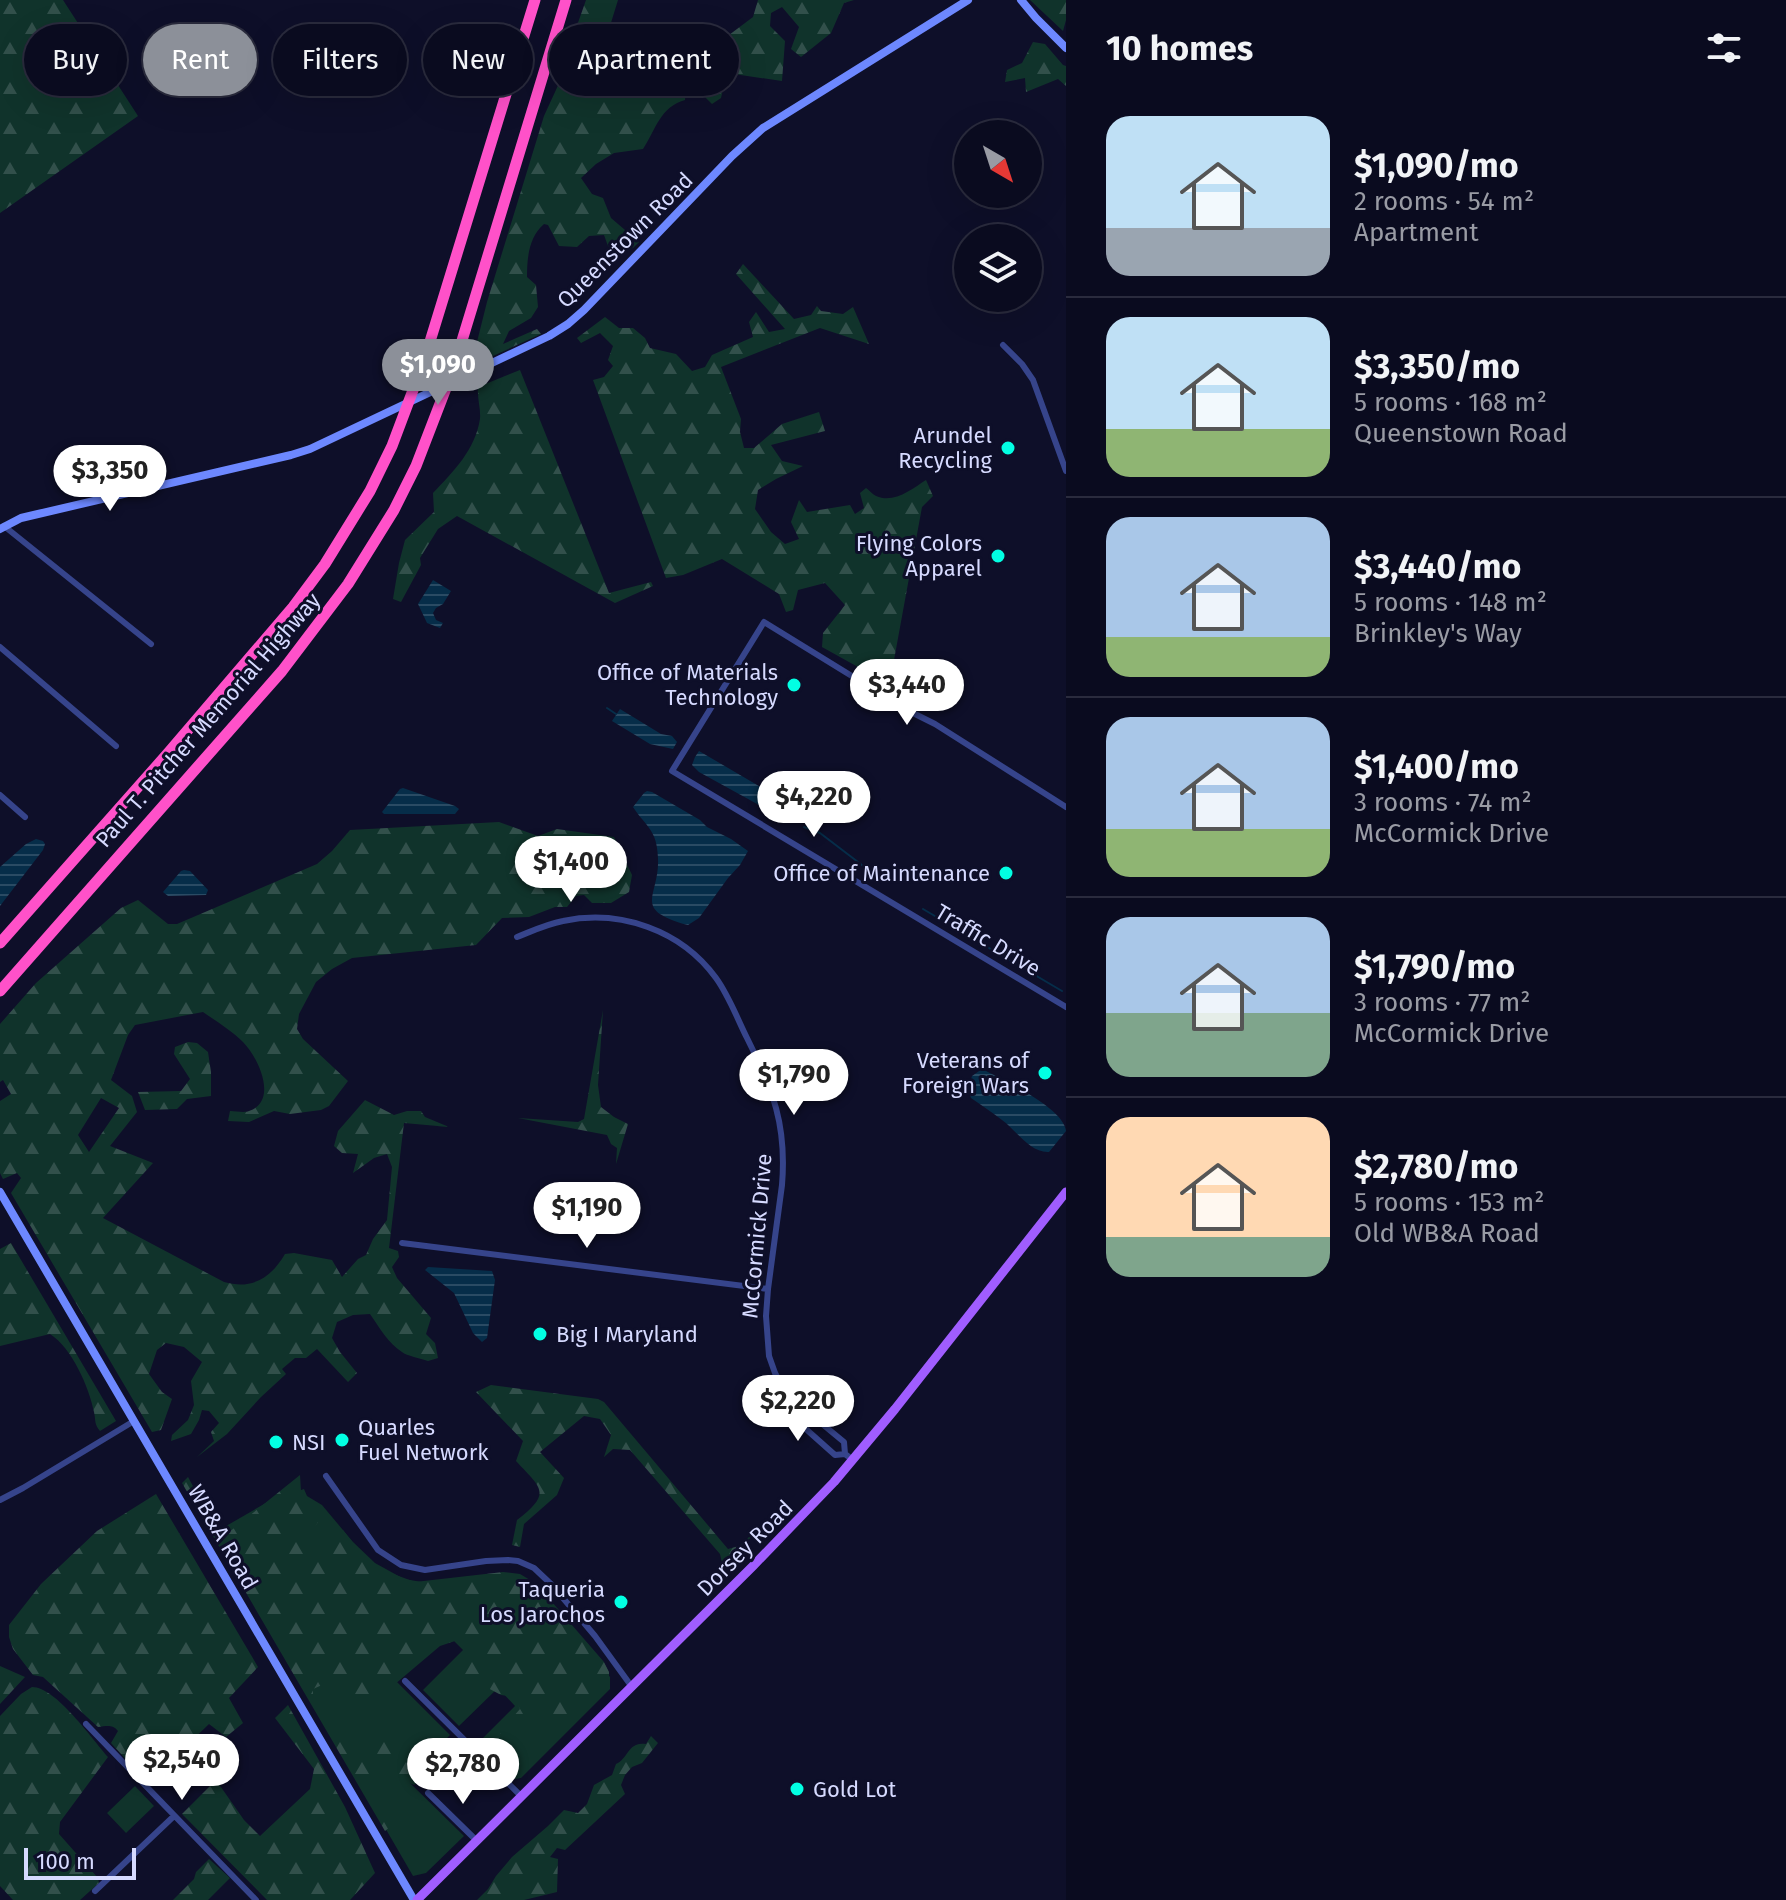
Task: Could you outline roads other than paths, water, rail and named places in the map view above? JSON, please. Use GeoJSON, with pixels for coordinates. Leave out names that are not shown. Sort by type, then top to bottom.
{"type":"FeatureCollection","features":[{"type":"Feature","properties":{"kind":"highway","name":"Paul T. Pitcher Memorial Highway"},"geometry":{"type":"LineString","coordinates":[[0,943],[293,607],[339,543],[370,491],[392,446],[424,361],[535,0]]}},
{"type":"Feature","properties":{"kind":"highway","name":"Paul T. Pitcher Memorial Highway"},"geometry":{"type":"LineString","coordinates":[[0,991],[282,671],[341,595],[371,549],[416,466],[439,409],[569,0]]}},
{"type":"Feature","properties":{"kind":"main road","name":"Dorsey Road"},"geometry":{"type":"LineString","coordinates":[[416,1900],[773,1546],[1066,1192]]}},
{"type":"Feature","properties":{"kind":"street","name":"Queenstown Road"},"geometry":{"type":"LineString","coordinates":[[2,528],[21,518],[291,455],[327,442],[549,336],[575,318],[763,128],[968,0]]}},
{"type":"Feature","properties":{"kind":"street"},"geometry":{"type":"LineString","coordinates":[[1021,0],[1066,48]]}},
{"type":"Feature","properties":{"kind":"street"},"geometry":{"type":"LineString","coordinates":[[1003,345],[1033,380],[1066,471]]}},
{"type":"Feature","properties":{"kind":"street"},"geometry":{"type":"LineString","coordinates":[[2,528],[151,644]]}},
{"type":"Feature","properties":{"kind":"street","name":"Traffic Drive"},"geometry":{"type":"LineString","coordinates":[[1066,807],[764,622],[672,771],[1066,1007]]}},
{"type":"Feature","properties":{"kind":"street"},"geometry":{"type":"LineString","coordinates":[[0,647],[116,746]]}},
{"type":"Feature","properties":{"kind":"street"},"geometry":{"type":"LineString","coordinates":[[0,795],[25,817]]}},
{"type":"Feature","properties":{"kind":"street","name":"McCormick Drive"},"geometry":{"type":"LineString","coordinates":[[517,937],[578,918],[632,922],[677,941],[698,957],[716,978],[770,1086],[782,1135],[784,1166],[766,1316],[768,1347],[775,1373],[786,1394],[785,1407],[798,1422],[835,1455],[849,1457],[844,1442],[798,1399],[786,1394]]}},
{"type":"Feature","properties":{"kind":"street","name":"WB&A Road"},"geometry":{"type":"LineString","coordinates":[[0,1192],[416,1900]]}},
{"type":"Feature","properties":{"kind":"street"},"geometry":{"type":"LineString","coordinates":[[402,1243],[768,1289]]}},
{"type":"Feature","properties":{"kind":"street"},"geometry":{"type":"LineString","coordinates":[[0,1500],[134,1421]]}},
{"type":"Feature","properties":{"kind":"street"},"geometry":{"type":"LineString","coordinates":[[326,1476],[378,1550],[401,1565],[425,1570],[508,1560],[534,1568],[595,1636],[632,1687]]}},
{"type":"Feature","properties":{"kind":"street"},"geometry":{"type":"LineString","coordinates":[[405,1681],[521,1796]]}},
{"type":"Feature","properties":{"kind":"street"},"geometry":{"type":"LineString","coordinates":[[86,1724],[256,1900]]}},
{"type":"Feature","properties":{"kind":"street"},"geometry":{"type":"LineString","coordinates":[[428,1793],[477,1841]]}},
{"type":"Feature","properties":{"kind":"street"},"geometry":{"type":"LineString","coordinates":[[95,1891],[174,1816]]}},
{"type":"Feature","properties":{"kind":"water"},"geometry":{"type":"Polygon","coordinates":[[[433,580],[451,591],[433,613],[436,620],[443,623],[440,628],[427,623],[418,604],[433,580]]]}},
{"type":"Feature","properties":{"kind":"water"},"geometry":{"type":"Polygon","coordinates":[[[620,709],[661,734],[672,736],[677,742],[673,749],[650,744],[612,721],[620,709]]]}},
{"type":"Feature","properties":{"kind":"water"},"geometry":{"type":"Polygon","coordinates":[[[699,751],[783,800],[779,816],[699,772],[692,765],[699,751]]]}},
{"type":"Feature","properties":{"kind":"water"},"geometry":{"type":"Polygon","coordinates":[[[403,788],[459,809],[455,814],[384,814],[382,812],[403,788]]]}},
{"type":"Feature","properties":{"kind":"water"},"geometry":{"type":"Polygon","coordinates":[[[647,791],[748,851],[699,918],[688,925],[670,919],[654,907],[652,900],[658,858],[656,841],[633,807],[647,791]]]}},
{"type":"Feature","properties":{"kind":"water"},"geometry":{"type":"Polygon","coordinates":[[[36,839],[45,844],[43,850],[0,906],[0,867],[36,839]]]}},
{"type":"Feature","properties":{"kind":"water"},"geometry":{"type":"Polygon","coordinates":[[[184,870],[190,871],[208,890],[206,895],[168,896],[163,892],[184,870]]]}},
{"type":"Feature","properties":{"kind":"water"},"geometry":{"type":"Polygon","coordinates":[[[982,1069],[1031,1095],[1063,1122],[1066,1131],[1049,1152],[1029,1145],[1002,1120],[971,1098],[968,1089],[972,1076],[982,1069]]]}},
{"type":"Feature","properties":{"kind":"water"},"geometry":{"type":"Polygon","coordinates":[[[428,1267],[492,1271],[495,1280],[487,1338],[482,1342],[473,1333],[454,1293],[425,1270],[428,1267]]]}},
{"type":"Feature","properties":{"kind":"waterway"},"geometry":{"type":"LineString","coordinates":[[607,708],[616,714]]}},
{"type":"Feature","properties":{"kind":"waterway"},"geometry":{"type":"LineString","coordinates":[[804,827],[820,833],[875,875]]}},
{"type":"Feature","properties":{"kind":"waterway"},"geometry":{"type":"LineString","coordinates":[[923,909],[1062,991]]}},
{"type":"Feature","properties":{"kind":"place","name":"Arundel Recycling"},"geometry":{"type":"Point","coordinates":[1008,448]}},
{"type":"Feature","properties":{"kind":"place","name":"Flying Colors Apparel"},"geometry":{"type":"Point","coordinates":[998,556]}},
{"type":"Feature","properties":{"kind":"place","name":"Office of Materials Technology"},"geometry":{"type":"Point","coordinates":[794,685]}},
{"type":"Feature","properties":{"kind":"place","name":"Office of Maintenance"},"geometry":{"type":"Point","coordinates":[1006,873]}},
{"type":"Feature","properties":{"kind":"place","name":"Veterans of Foreign Wars"},"geometry":{"type":"Point","coordinates":[1045,1073]}},
{"type":"Feature","properties":{"kind":"place","name":"Big I Maryland"},"geometry":{"type":"Point","coordinates":[540,1334]}},
{"type":"Feature","properties":{"kind":"place","name":"Quarles Fuel Network"},"geometry":{"type":"Point","coordinates":[342,1440]}},
{"type":"Feature","properties":{"kind":"place","name":"NSI"},"geometry":{"type":"Point","coordinates":[276,1442]}},
{"type":"Feature","properties":{"kind":"place","name":"Taqueria Los Jarochos"},"geometry":{"type":"Point","coordinates":[621,1602]}},
{"type":"Feature","properties":{"kind":"place","name":"Gold Lot"},"geometry":{"type":"Point","coordinates":[797,1789]}}]}
